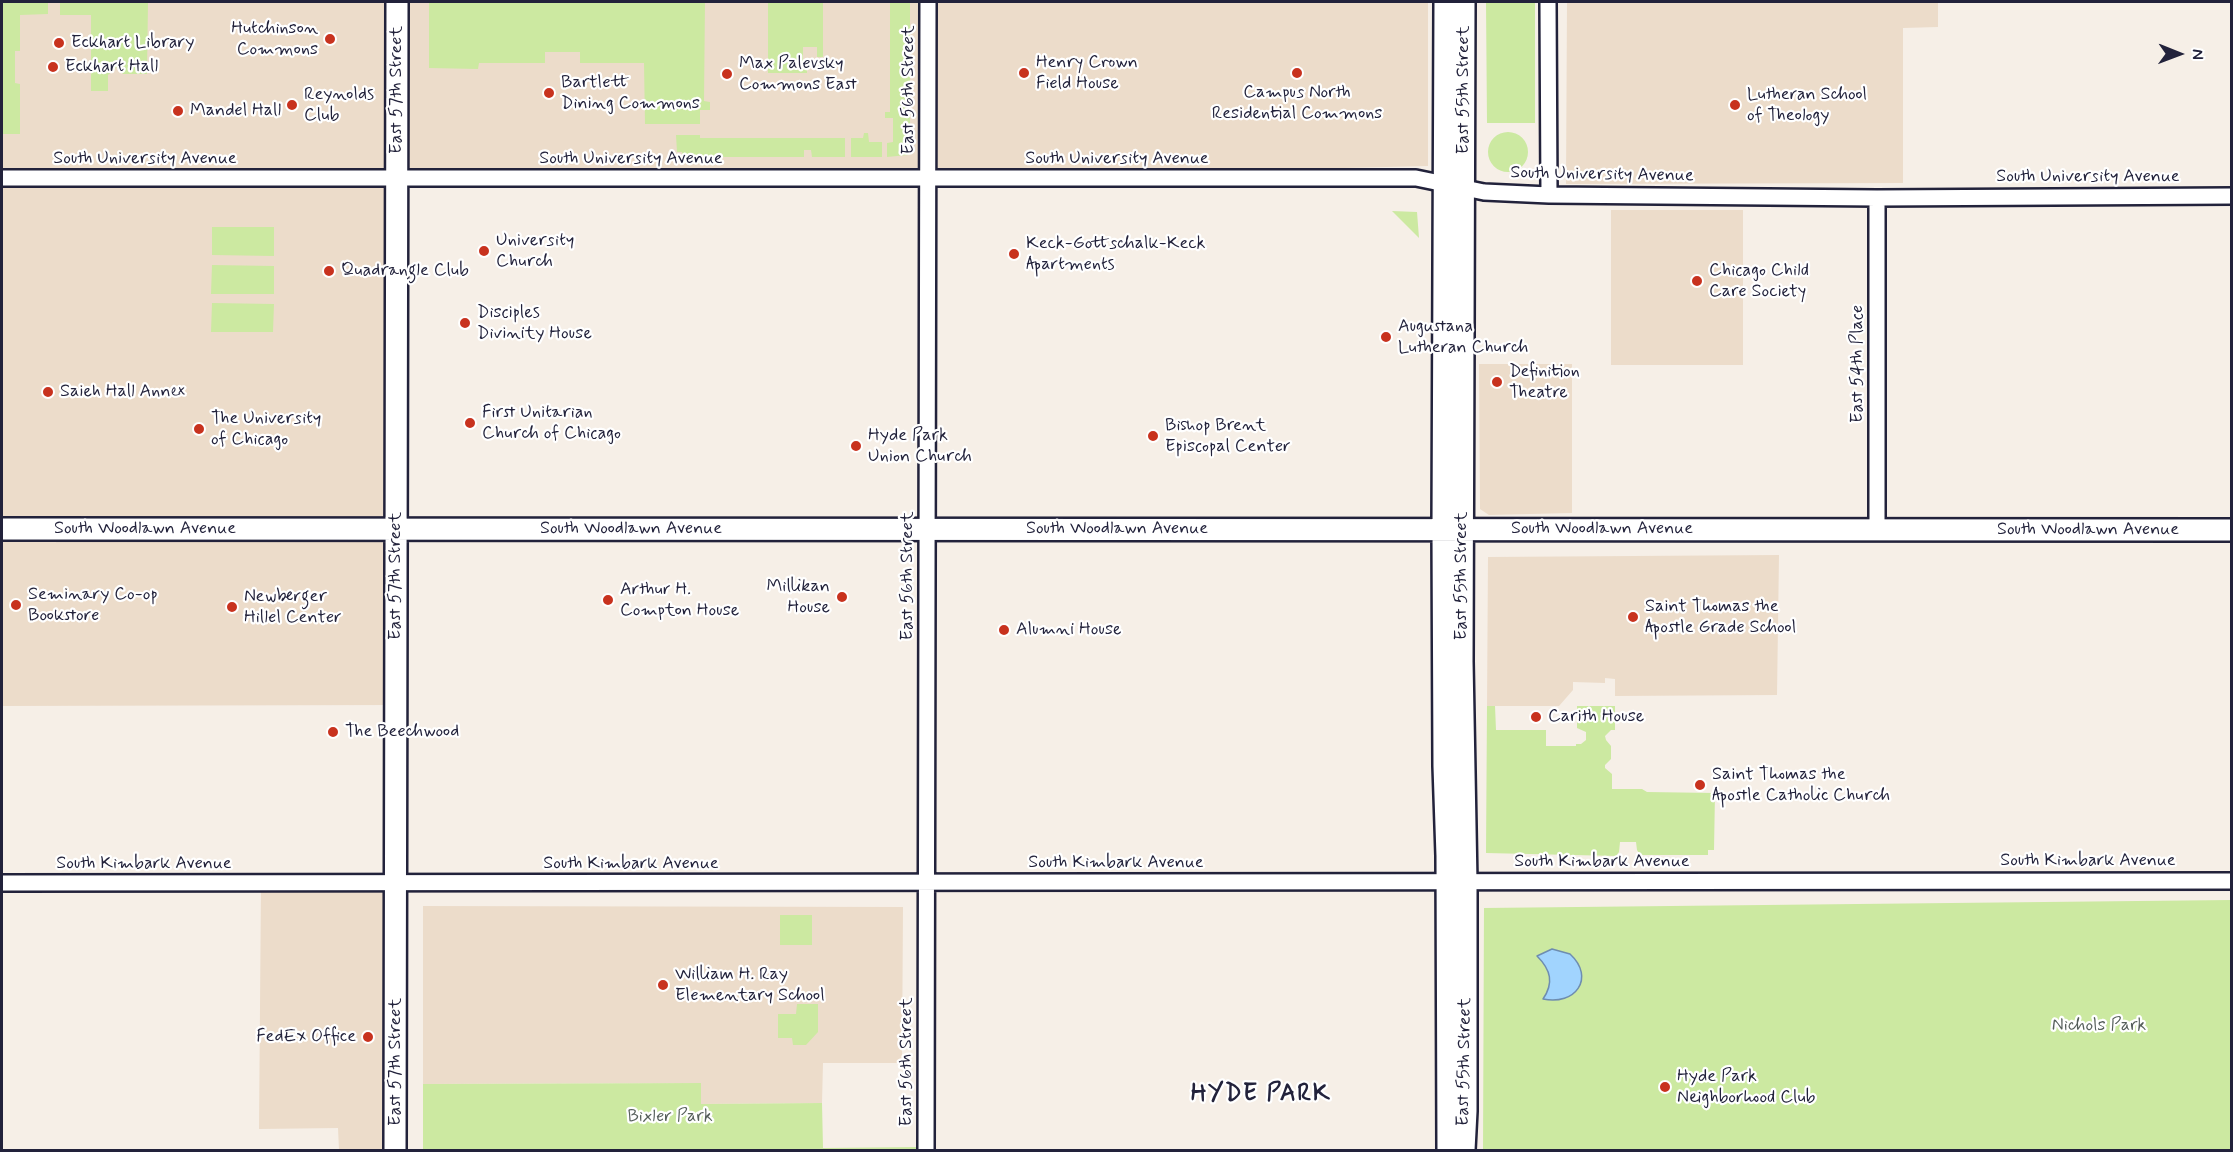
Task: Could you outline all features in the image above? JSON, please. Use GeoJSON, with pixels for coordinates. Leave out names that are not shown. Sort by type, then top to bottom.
{"type":"FeatureCollection","features":[{"type":"Feature","properties":{"kind":"street","name":"East 57th Street"},"geometry":{"type":"LineString","coordinates":[[396,1150],[397,2]]}},
{"type":"Feature","properties":{"kind":"street","name":"East 56th Street"},"geometry":{"type":"LineString","coordinates":[[926,1150],[928,2]]}},
{"type":"Feature","properties":{"kind":"street","name":"East 55th Street"},"geometry":{"type":"LineString","coordinates":[[1446,2],[1455,187]]}},
{"type":"Feature","properties":{"kind":"street","name":"East 55th Street"},"geometry":{"type":"LineString","coordinates":[[1448,1150],[1462,661],[1452,530],[1455,187],[1464,2]]}},
{"type":"Feature","properties":{"kind":"street"},"geometry":{"type":"LineString","coordinates":[[1548,2],[1549,195]]}},
{"type":"Feature","properties":{"kind":"street","name":"South University Avenue"},"geometry":{"type":"LineString","coordinates":[[2,178],[1416,178],[1484,192],[1549,195],[1877,198],[2232,196]]}},
{"type":"Feature","properties":{"kind":"street","name":"East 54th Place"},"geometry":{"type":"LineString","coordinates":[[1877,198],[1877,530]]}},
{"type":"Feature","properties":{"kind":"street","name":"South Woodlawn Avenue"},"geometry":{"type":"LineString","coordinates":[[2,530],[2232,530]]}},
{"type":"Feature","properties":{"kind":"street","name":"South Kimbark Avenue"},"geometry":{"type":"LineString","coordinates":[[2,883],[2232,880]]}},
{"type":"Feature","properties":{"kind":"street","name":"East 55th Street"},"geometry":{"type":"LineString","coordinates":[[1457,882],[1466,1111],[1464,1150]]}},
{"type":"Feature","properties":{"kind":"shaded area","name":"The University of Chicago"},"geometry":{"type":"Polygon","coordinates":[[[2,2],[1428,2],[1428,166],[928,178],[397,178],[396,705],[2,706],[2,2]]]}},
{"type":"Feature","properties":{"kind":"shaded area","name":"Lutheran School of Theology"},"geometry":{"type":"Polygon","coordinates":[[[1567,2],[1938,2],[1938,27],[1903,28],[1903,183],[1566,184],[1567,2]]]}},
{"type":"Feature","properties":{"kind":"shaded area"},"geometry":{"type":"Polygon","coordinates":[[[1611,210],[1743,210],[1743,365],[1611,365],[1611,210]]]}},
{"type":"Feature","properties":{"kind":"shaded area"},"geometry":{"type":"Polygon","coordinates":[[[1479,364],[1572,364],[1572,513],[1489,515],[1480,509],[1479,364]]]}},
{"type":"Feature","properties":{"kind":"shaded area","name":"Saint Thomas the Apostle Grade School"},"geometry":{"type":"Polygon","coordinates":[[[1779,555],[1777,695],[1615,696],[1615,679],[1605,678],[1605,683],[1573,682],[1573,690],[1559,706],[1487,706],[1488,557],[1779,555]]]}},
{"type":"Feature","properties":{"kind":"shaded area"},"geometry":{"type":"Polygon","coordinates":[[[261,885],[385,886],[384,1150],[339,1150],[338,1128],[259,1129],[261,885]]]}},
{"type":"Feature","properties":{"kind":"shaded area","name":"William H. Ray Elementary School"},"geometry":{"type":"Polygon","coordinates":[[[423,906],[903,907],[902,1063],[823,1063],[822,1103],[701,1104],[700,1083],[423,1084],[423,906]]]}},
{"type":"Feature","properties":{"kind":"green space"},"geometry":{"type":"Polygon","coordinates":[[[2,2],[48,2],[48,14],[20,15],[20,51],[15,51],[15,83],[20,84],[20,134],[2,134],[2,2]]]}},
{"type":"Feature","properties":{"kind":"green space"},"geometry":{"type":"Polygon","coordinates":[[[60,2],[148,2],[147,74],[123,74],[117,67],[108,75],[108,91],[91,91],[91,15],[60,15],[60,2]]]}},
{"type":"Feature","properties":{"kind":"green space"},"geometry":{"type":"Polygon","coordinates":[[[429,2],[705,2],[704,101],[710,102],[710,110],[700,110],[700,124],[645,124],[644,63],[580,63],[580,52],[545,52],[545,63],[479,63],[478,69],[429,68],[429,2]]]}},
{"type":"Feature","properties":{"kind":"green space"},"geometry":{"type":"Polygon","coordinates":[[[768,2],[823,2],[823,57],[817,57],[817,47],[803,47],[803,66],[807,67],[807,73],[768,73],[768,2]]]}},
{"type":"Feature","properties":{"kind":"green space"},"geometry":{"type":"Polygon","coordinates":[[[890,2],[910,2],[910,151],[908,155],[887,157],[887,143],[893,142],[893,118],[885,118],[885,112],[890,112],[890,2]]]}},
{"type":"Feature","properties":{"kind":"green space"},"geometry":{"type":"Polygon","coordinates":[[[1486,2],[1535,2],[1535,123],[1487,123],[1486,2]]]}},
{"type":"Feature","properties":{"kind":"green space"},"geometry":{"type":"Polygon","coordinates":[[[1508,132],[1522,138],[1528,152],[1522,166],[1508,172],[1494,166],[1488,152],[1494,138],[1508,132]]]}},
{"type":"Feature","properties":{"kind":"green space"},"geometry":{"type":"Polygon","coordinates":[[[864,133],[868,133],[869,142],[882,142],[882,157],[851,157],[851,138],[863,138],[864,133]]]}},
{"type":"Feature","properties":{"kind":"green space"},"geometry":{"type":"Polygon","coordinates":[[[676,135],[700,135],[700,138],[845,138],[845,157],[812,157],[811,150],[804,150],[804,157],[682,157],[682,152],[677,152],[676,135]]]}},
{"type":"Feature","properties":{"kind":"green space"},"geometry":{"type":"Polygon","coordinates":[[[1392,211],[1417,212],[1419,238],[1392,211]]]}},
{"type":"Feature","properties":{"kind":"green space"},"geometry":{"type":"Polygon","coordinates":[[[212,227],[274,227],[274,256],[212,255],[212,227]]]}},
{"type":"Feature","properties":{"kind":"green space"},"geometry":{"type":"Polygon","coordinates":[[[212,265],[274,266],[274,294],[211,294],[212,265]]]}},
{"type":"Feature","properties":{"kind":"green space"},"geometry":{"type":"Polygon","coordinates":[[[212,303],[274,304],[273,332],[211,332],[212,303]]]}},
{"type":"Feature","properties":{"kind":"green space"},"geometry":{"type":"Polygon","coordinates":[[[1487,706],[1495,706],[1496,730],[1546,730],[1546,746],[1576,746],[1586,740],[1586,732],[1577,728],[1577,706],[1615,706],[1615,730],[1611,730],[1605,736],[1611,746],[1611,759],[1605,768],[1612,774],[1612,789],[1715,793],[1714,850],[1708,850],[1708,855],[1640,855],[1636,842],[1620,842],[1616,856],[1486,853],[1487,706]]]}},
{"type":"Feature","properties":{"kind":"green space","name":"Nichols Park"},"geometry":{"type":"Polygon","coordinates":[[[2231,900],[2231,1150],[1483,1150],[1484,908],[2231,900]]]}},
{"type":"Feature","properties":{"kind":"green space"},"geometry":{"type":"Polygon","coordinates":[[[780,915],[812,915],[812,945],[780,945],[780,915]]]}},
{"type":"Feature","properties":{"kind":"green space"},"geometry":{"type":"Polygon","coordinates":[[[797,1004],[818,1004],[818,1032],[806,1045],[793,1045],[792,1038],[778,1038],[778,1014],[796,1014],[797,1004]]]}},
{"type":"Feature","properties":{"kind":"green space","name":"Bixler Park"},"geometry":{"type":"Polygon","coordinates":[[[701,1083],[701,1104],[822,1103],[823,1148],[918,1147],[918,1150],[423,1150],[423,1084],[701,1083]]]}},
{"type":"Feature","properties":{"kind":"water"},"geometry":{"type":"Polygon","coordinates":[[[1552,949],[1570,954],[1578,963],[1581,972],[1578,988],[1564,998],[1554,1000],[1543,999],[1550,982],[1545,966],[1537,956],[1552,949]]]}},
{"type":"Feature","properties":{"kind":"place","name":"Hutchinson Commons"},"geometry":{"type":"Point","coordinates":[330,39]}},
{"type":"Feature","properties":{"kind":"place","name":"Eckhart Library"},"geometry":{"type":"Point","coordinates":[59,43]}},
{"type":"Feature","properties":{"kind":"place","name":"Eckhart Hall"},"geometry":{"type":"Point","coordinates":[53,67]}},
{"type":"Feature","properties":{"kind":"place","name":"Henry Crown Field House"},"geometry":{"type":"Point","coordinates":[1024,73]}},
{"type":"Feature","properties":{"kind":"place","name":"Campus North Residential Commons"},"geometry":{"type":"Point","coordinates":[1297,73]}},
{"type":"Feature","properties":{"kind":"place","name":"Max Palevsky Commons East"},"geometry":{"type":"Point","coordinates":[727,74]}},
{"type":"Feature","properties":{"kind":"place","name":"Bartlett Dining Commons"},"geometry":{"type":"Point","coordinates":[549,93]}},
{"type":"Feature","properties":{"kind":"place","name":"Reynolds Club"},"geometry":{"type":"Point","coordinates":[292,105]}},
{"type":"Feature","properties":{"kind":"place","name":"Lutheran School of Theology"},"geometry":{"type":"Point","coordinates":[1735,105]}},
{"type":"Feature","properties":{"kind":"place","name":"Mandel Hall"},"geometry":{"type":"Point","coordinates":[178,111]}},
{"type":"Feature","properties":{"kind":"place","name":"University Church"},"geometry":{"type":"Point","coordinates":[484,251]}},
{"type":"Feature","properties":{"kind":"place","name":"Keck-Gottschalk-Keck Apartments"},"geometry":{"type":"Point","coordinates":[1014,254]}},
{"type":"Feature","properties":{"kind":"place","name":"Quadrangle Club"},"geometry":{"type":"Point","coordinates":[329,271]}},
{"type":"Feature","properties":{"kind":"place","name":"Chicago Child Care Society"},"geometry":{"type":"Point","coordinates":[1697,281]}},
{"type":"Feature","properties":{"kind":"place","name":"Disciples Divinity House"},"geometry":{"type":"Point","coordinates":[465,323]}},
{"type":"Feature","properties":{"kind":"place","name":"Augustana Lutheran Church"},"geometry":{"type":"Point","coordinates":[1386,337]}},
{"type":"Feature","properties":{"kind":"place","name":"Definition Theatre"},"geometry":{"type":"Point","coordinates":[1497,382]}},
{"type":"Feature","properties":{"kind":"place","name":"Saieh Hall Annex"},"geometry":{"type":"Point","coordinates":[48,392]}},
{"type":"Feature","properties":{"kind":"place","name":"First Unitarian Church of Chicago"},"geometry":{"type":"Point","coordinates":[470,423]}},
{"type":"Feature","properties":{"kind":"place","name":"The University of Chicago"},"geometry":{"type":"Point","coordinates":[199,429]}},
{"type":"Feature","properties":{"kind":"place","name":"Bishop Brent Episcopal Center"},"geometry":{"type":"Point","coordinates":[1153,436]}},
{"type":"Feature","properties":{"kind":"place","name":"Hyde Park Union Church"},"geometry":{"type":"Point","coordinates":[856,446]}},
{"type":"Feature","properties":{"kind":"place","name":"Millikan House"},"geometry":{"type":"Point","coordinates":[842,597]}},
{"type":"Feature","properties":{"kind":"place","name":"Arthur H. Compton House"},"geometry":{"type":"Point","coordinates":[608,600]}},
{"type":"Feature","properties":{"kind":"place","name":"Seminary Co-op Bookstore"},"geometry":{"type":"Point","coordinates":[16,605]}},
{"type":"Feature","properties":{"kind":"place","name":"Newberger Hillel Center"},"geometry":{"type":"Point","coordinates":[232,607]}},
{"type":"Feature","properties":{"kind":"place","name":"Saint Thomas the Apostle Grade School"},"geometry":{"type":"Point","coordinates":[1633,617]}},
{"type":"Feature","properties":{"kind":"place","name":"Alumni House"},"geometry":{"type":"Point","coordinates":[1004,630]}},
{"type":"Feature","properties":{"kind":"place","name":"Carith House"},"geometry":{"type":"Point","coordinates":[1536,717]}},
{"type":"Feature","properties":{"kind":"place","name":"The Beechwood"},"geometry":{"type":"Point","coordinates":[333,732]}},
{"type":"Feature","properties":{"kind":"place","name":"Saint Thomas the Apostle Catholic Church"},"geometry":{"type":"Point","coordinates":[1700,785]}},
{"type":"Feature","properties":{"kind":"place","name":"William H. Ray Elementary School"},"geometry":{"type":"Point","coordinates":[663,985]}},
{"type":"Feature","properties":{"kind":"place","name":"FedEx Office"},"geometry":{"type":"Point","coordinates":[368,1037]}},
{"type":"Feature","properties":{"kind":"place","name":"Hyde Park Neighborhood Club"},"geometry":{"type":"Point","coordinates":[1665,1087]}},
{"type":"Feature","properties":{"kind":"district","name":"HYDE PARK"},"geometry":{"type":"Point","coordinates":[1261,1095]}}]}
